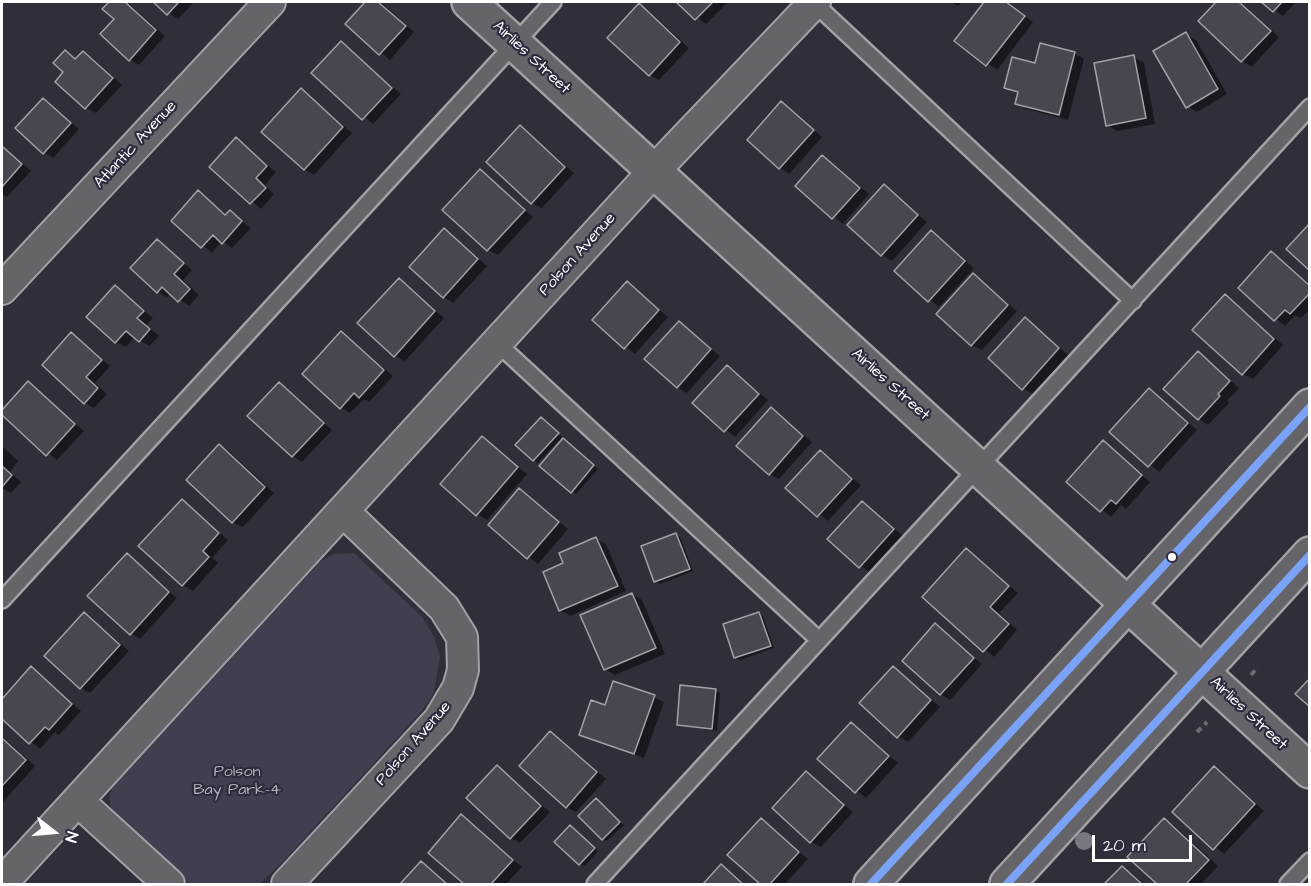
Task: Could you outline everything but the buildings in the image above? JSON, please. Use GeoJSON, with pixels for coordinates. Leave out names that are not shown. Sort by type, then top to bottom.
{"type":"FeatureCollection","features":[{"type":"Feature","properties":{"kind":"street","name":"Atlantic Avenue"},"geometry":{"type":"LineString","coordinates":[[2,289],[270,2]]}},
{"type":"Feature","properties":{"kind":"street","name":"Airlies Street"},"geometry":{"type":"LineString","coordinates":[[469,2],[1310,771]]}},
{"type":"Feature","properties":{"kind":"street","name":"Polson Avenue"},"geometry":{"type":"LineString","coordinates":[[2,883],[654,171],[814,2]]}},
{"type":"Feature","properties":{"kind":"street"},"geometry":{"type":"LineString","coordinates":[[871,885],[1310,406]]}},
{"type":"Feature","properties":{"kind":"street","name":"Polson Avenue"},"geometry":{"type":"LineString","coordinates":[[287,885],[439,720],[458,688],[463,670],[462,637],[444,608],[344,512]]}},
{"type":"Feature","properties":{"kind":"street"},"geometry":{"type":"LineString","coordinates":[[1007,885],[1310,554]]}},
{"type":"Feature","properties":{"kind":"street"},"geometry":{"type":"LineString","coordinates":[[78,801],[169,885]]}},
{"type":"Feature","properties":{"kind":"lane"},"geometry":{"type":"LineString","coordinates":[[2,600],[553,2]]}},
{"type":"Feature","properties":{"kind":"lane"},"geometry":{"type":"LineString","coordinates":[[814,2],[1133,301]]}},
{"type":"Feature","properties":{"kind":"lane"},"geometry":{"type":"LineString","coordinates":[[595,885],[1310,107]]}},
{"type":"Feature","properties":{"kind":"lane"},"geometry":{"type":"LineString","coordinates":[[497,343],[819,640]]}},
{"type":"Feature","properties":{"kind":"lane"},"geometry":{"type":"LineString","coordinates":[[1288,885],[1310,861]]}},
{"type":"Feature","properties":{"kind":"green space","name":"Polson Bay Park–4"},"geometry":{"type":"Polygon","coordinates":[[[354,553],[422,617],[434,637],[440,656],[434,693],[421,712],[278,867],[261,882],[255,884],[191,884],[176,874],[112,815],[109,796],[113,787],[320,562],[334,554],[354,553]]]}},
{"type":"Feature","properties":{"kind":"transit line"},"geometry":{"type":"LineString","coordinates":[[871,884],[1310,407]]}},
{"type":"Feature","properties":{"kind":"transit line"},"geometry":{"type":"LineString","coordinates":[[1007,884],[1310,555]]}}]}
